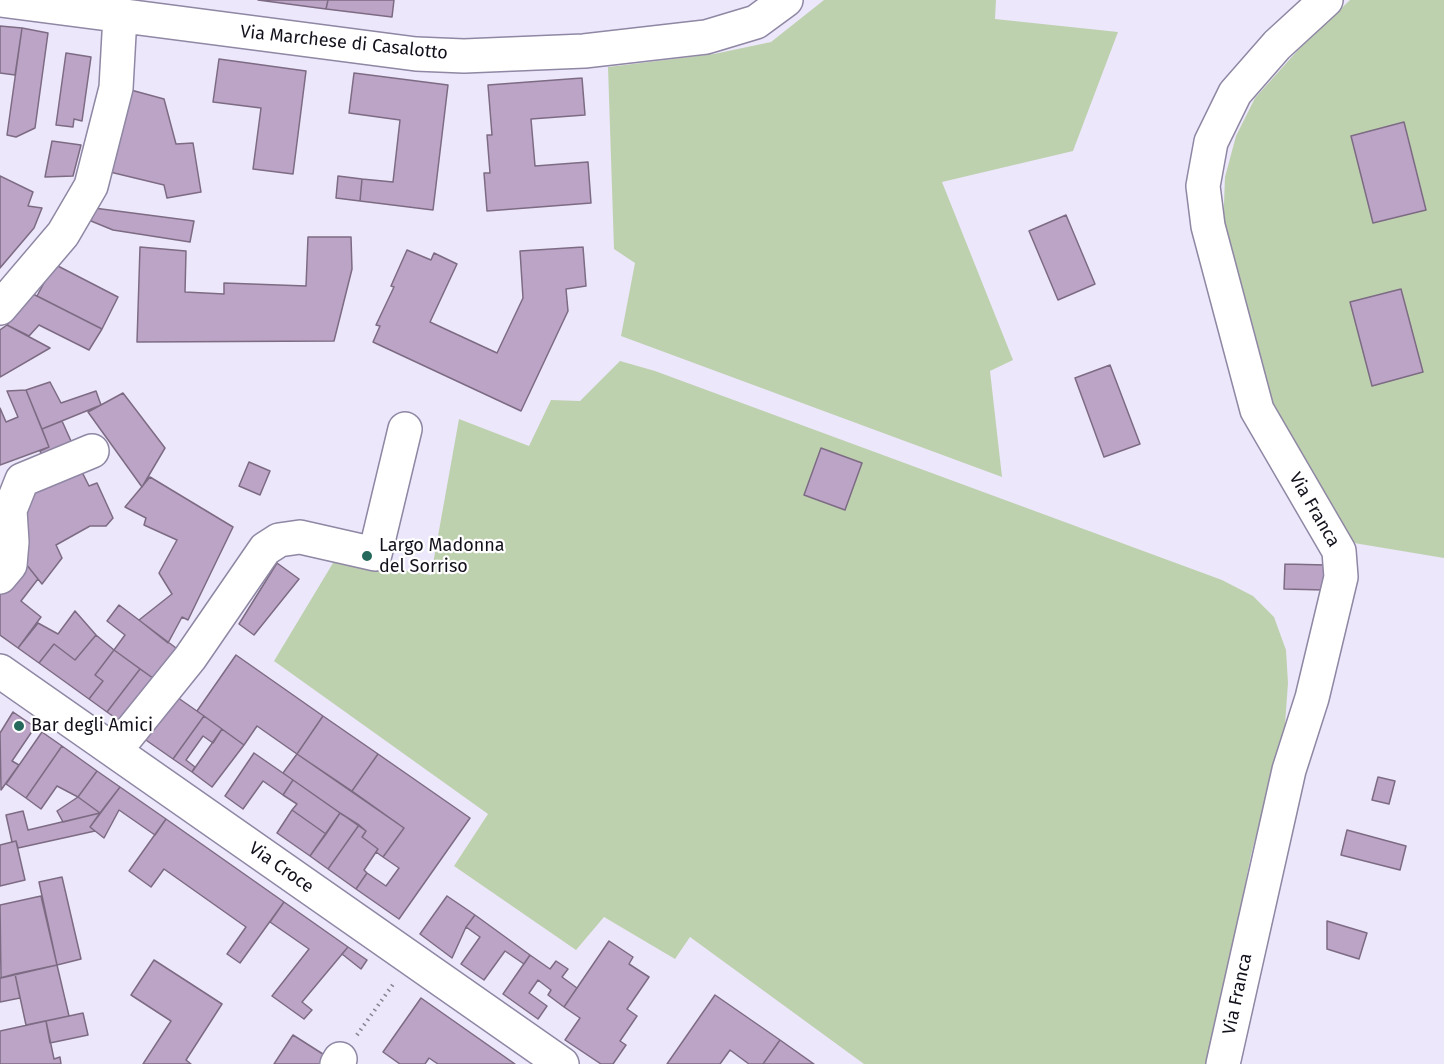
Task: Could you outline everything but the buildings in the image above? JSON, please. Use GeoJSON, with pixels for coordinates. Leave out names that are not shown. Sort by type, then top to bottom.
{"type":"FeatureCollection","features":[{"type":"Feature","properties":{"kind":"street","name":"Via Marchese di Casalotto"},"geometry":{"type":"LineString","coordinates":[[2,0],[104,9],[416,54],[464,56],[584,51],[706,37],[756,22],[786,0]]}},
{"type":"Feature","properties":{"kind":"street","name":"Via Franca"},"geometry":{"type":"LineString","coordinates":[[1223,1064],[1289,770],[1312,698],[1341,577],[1339,551],[1257,410],[1208,226],[1203,186],[1211,142],[1235,93],[1277,45],[1326,0]]}},
{"type":"Feature","properties":{"kind":"street"},"geometry":{"type":"LineString","coordinates":[[0,308],[63,234],[91,186],[116,88],[104,9]]}},
{"type":"Feature","properties":{"kind":"street"},"geometry":{"type":"LineString","coordinates":[[115,751],[190,658],[265,549],[279,540],[300,537],[375,554],[405,429]]}},
{"type":"Feature","properties":{"kind":"street"},"geometry":{"type":"LineString","coordinates":[[0,577],[10,565],[12,542],[10,510],[22,480],[92,450]]}},
{"type":"Feature","properties":{"kind":"street","name":"Via Croce"},"geometry":{"type":"LineString","coordinates":[[0,671],[562,1064]]}},
{"type":"Feature","properties":{"kind":"path"},"geometry":{"type":"LineString","coordinates":[[338,1061],[411,960]]}},
{"type":"Feature","properties":{"kind":"green space"},"geometry":{"type":"Polygon","coordinates":[[[824,0],[996,0],[995,19],[1118,32],[1073,151],[942,182],[1013,360],[990,371],[1002,477],[621,336],[635,263],[614,249],[608,67],[714,54],[771,42],[824,0]]]}},
{"type":"Feature","properties":{"kind":"green space"},"geometry":{"type":"Polygon","coordinates":[[[1350,0],[1444,0],[1444,558],[1342,541],[1274,415],[1223,229],[1225,177],[1236,136],[1255,98],[1298,50],[1350,0]]]}},
{"type":"Feature","properties":{"kind":"green space"},"geometry":{"type":"Polygon","coordinates":[[[620,361],[655,371],[1222,580],[1253,596],[1274,617],[1286,650],[1288,683],[1285,725],[1251,855],[1209,1064],[864,1064],[690,937],[675,959],[604,917],[576,950],[454,866],[488,814],[274,661],[336,558],[431,575],[459,419],[529,446],[551,400],[580,401],[620,361]]]}},
{"type":"Feature","properties":{"kind":"place","name":"Largo Madonna del Sorriso"},"geometry":{"type":"Point","coordinates":[367,556]}},
{"type":"Feature","properties":{"kind":"place","name":"Bar degli Amici"},"geometry":{"type":"Point","coordinates":[19,726]}}]}
